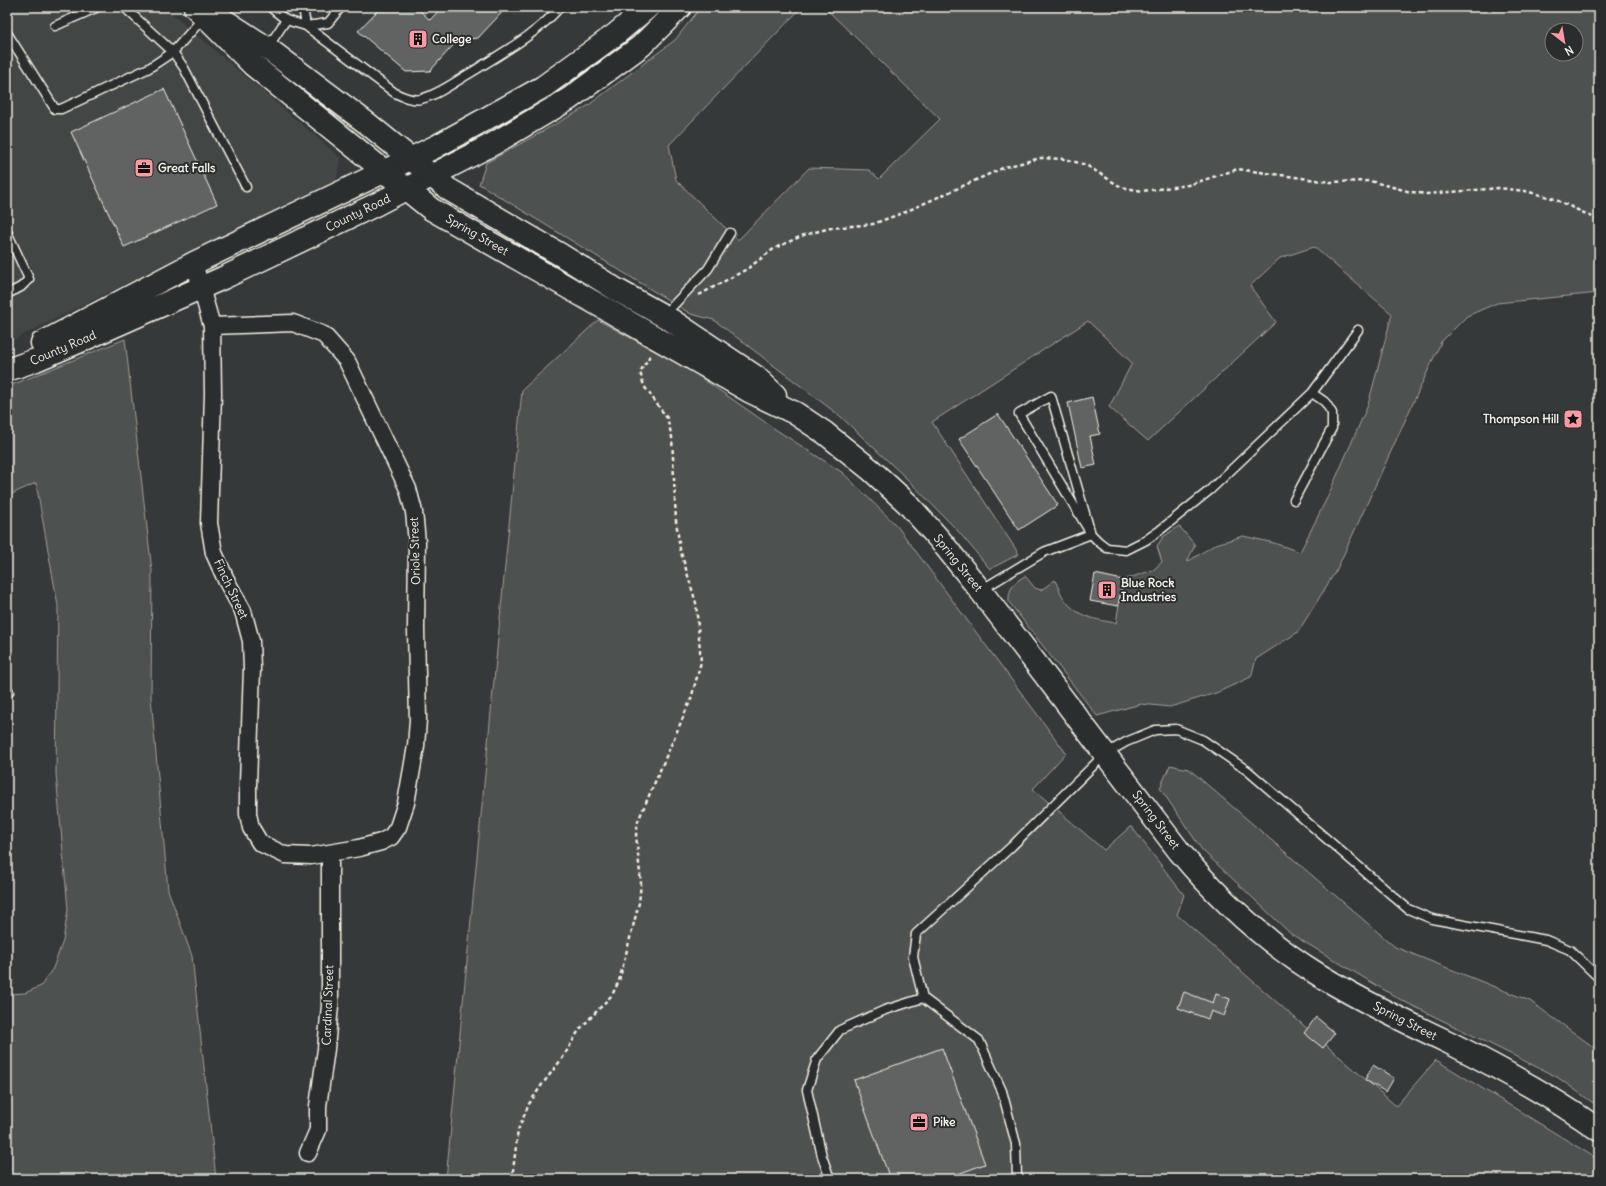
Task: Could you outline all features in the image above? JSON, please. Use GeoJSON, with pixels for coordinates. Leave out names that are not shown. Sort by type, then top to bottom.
{"type":"FeatureCollection","features":[{"type":"Feature","properties":{"kind":"main road","name":"County Road"},"geometry":{"type":"LineString","coordinates":[[7,365],[31,349],[194,263],[437,146],[543,87],[616,34],[648,7]]}},
{"type":"Feature","properties":{"kind":"main road","name":"County Road"},"geometry":{"type":"LineString","coordinates":[[7,370],[43,357],[201,287],[406,189],[493,144],[569,99],[641,46],[680,7]]}},
{"type":"Feature","properties":{"kind":"main road","name":"Spring Street"},"geometry":{"type":"LineString","coordinates":[[201,10],[260,57],[385,172],[431,209],[749,391],[795,413],[826,433],[871,470],[907,503],[940,540],[980,590],[1179,851],[1201,877],[1246,918],[1293,957],[1319,975],[1370,1004],[1501,1069],[1578,1115],[1599,1130]]}},
{"type":"Feature","properties":{"kind":"main road","name":"Spring Street"},"geometry":{"type":"LineString","coordinates":[[260,57],[368,124],[448,189],[663,316],[756,377],[795,413]]}},
{"type":"Feature","properties":{"kind":"street","name":"Finch Street"},"geometry":{"type":"LineString","coordinates":[[194,263],[212,326],[213,401],[209,523],[214,552],[227,582],[243,611],[251,641],[252,669],[248,784],[248,814],[251,828],[260,843],[285,854],[311,856],[330,854]]}},
{"type":"Feature","properties":{"kind":"street","name":"Oriole Street"},"geometry":{"type":"LineString","coordinates":[[212,326],[293,323],[324,335],[347,361],[408,489],[414,512],[417,542],[416,629],[418,720],[416,746],[406,803],[398,827],[391,837],[381,842],[330,854]]}},
{"type":"Feature","properties":{"kind":"street","name":"Cardinal Street"},"geometry":{"type":"LineString","coordinates":[[308,1153],[318,1130],[318,1106],[330,1006],[330,854]]}},
{"type":"Feature","properties":{"kind":"lane"},"geometry":{"type":"LineString","coordinates":[[55,26],[98,7]]}},
{"type":"Feature","properties":{"kind":"lane"},"geometry":{"type":"LineString","coordinates":[[124,7],[173,52],[184,68],[246,187]]}},
{"type":"Feature","properties":{"kind":"lane"},"geometry":{"type":"LineString","coordinates":[[270,7],[286,20],[306,26],[395,93],[407,99],[420,99],[443,90],[525,39],[543,25],[560,7]]}},
{"type":"Feature","properties":{"kind":"lane"},"geometry":{"type":"LineString","coordinates":[[303,7],[306,26]]}},
{"type":"Feature","properties":{"kind":"lane"},"geometry":{"type":"LineString","coordinates":[[306,26],[328,23],[341,7]]}},
{"type":"Feature","properties":{"kind":"lane"},"geometry":{"type":"LineString","coordinates":[[7,34],[55,109],[61,109],[149,68],[173,52],[201,10]]}},
{"type":"Feature","properties":{"kind":"lane"},"geometry":{"type":"LineString","coordinates":[[260,57],[286,20]]}},
{"type":"Feature","properties":{"kind":"lane"},"geometry":{"type":"LineString","coordinates":[[7,232],[29,279],[22,287],[7,294]]}},
{"type":"Feature","properties":{"kind":"lane"},"geometry":{"type":"LineString","coordinates":[[663,316],[708,269],[730,233]]}},
{"type":"Feature","properties":{"kind":"lane"},"geometry":{"type":"LineString","coordinates":[[1091,534],[1051,396],[1019,414],[1091,534],[1107,548],[1126,550],[1146,540],[1210,490],[1312,393],[1358,330]]}},
{"type":"Feature","properties":{"kind":"lane"},"geometry":{"type":"LineString","coordinates":[[1294,500],[1332,428],[1332,413],[1325,402],[1312,393]]}},
{"type":"Feature","properties":{"kind":"lane"},"geometry":{"type":"LineString","coordinates":[[980,590],[1044,552],[1091,534]]}},
{"type":"Feature","properties":{"kind":"lane"},"geometry":{"type":"LineString","coordinates":[[7,687],[10,692],[7,693]]}},
{"type":"Feature","properties":{"kind":"lane"},"geometry":{"type":"LineString","coordinates":[[1017,1179],[1016,1144],[1002,1091],[980,1040],[923,998],[913,957],[916,934],[1011,847],[1105,754],[1126,742],[1156,730],[1176,729],[1204,740],[1248,771],[1408,909],[1432,919],[1546,940],[1570,950],[1599,978]]}},
{"type":"Feature","properties":{"kind":"lane"},"geometry":{"type":"LineString","coordinates":[[830,1179],[822,1156],[807,1090],[817,1059],[840,1030],[885,1010],[923,998]]}},
{"type":"Feature","properties":{"kind":"path"},"geometry":{"type":"LineString","coordinates":[[695,298],[747,269],[775,248],[804,235],[831,228],[873,224],[905,212],[1005,167],[1041,158],[1065,159],[1086,165],[1121,187],[1143,190],[1188,185],[1238,169],[1330,182],[1370,181],[1411,192],[1427,194],[1506,188],[1552,198],[1599,220]]}},
{"type":"Feature","properties":{"kind":"path"},"geometry":{"type":"LineString","coordinates":[[512,1179],[518,1130],[529,1104],[564,1056],[579,1030],[612,995],[619,981],[639,903],[641,883],[636,835],[638,821],[691,699],[701,662],[696,603],[680,549],[676,521],[672,437],[667,418],[644,386],[640,372],[659,340]]}},
{"type":"Feature","properties":{"kind":"shaded area"},"geometry":{"type":"Polygon","coordinates":[[[7,7],[164,7],[341,158],[336,182],[193,250],[7,343],[7,7]]]}},
{"type":"Feature","properties":{"kind":"shaded area"},"geometry":{"type":"Polygon","coordinates":[[[701,7],[802,7],[669,145],[676,180],[738,240],[809,168],[869,170],[879,179],[940,119],[824,7],[1599,7],[1599,293],[1497,303],[1467,316],[1441,342],[1337,569],[1298,632],[1256,659],[1251,677],[1216,693],[1170,707],[1141,704],[1097,716],[1009,602],[1012,586],[1025,576],[1035,588],[1041,590],[1055,580],[1064,598],[1075,610],[1088,617],[1116,623],[1123,580],[1153,570],[1162,562],[1157,546],[1163,537],[1179,526],[1195,545],[1187,562],[1216,544],[1243,536],[1274,543],[1300,552],[1328,496],[1368,405],[1392,314],[1314,247],[1280,258],[1250,286],[1276,322],[1148,441],[1109,407],[1132,363],[1088,321],[932,422],[1019,554],[990,569],[957,530],[906,478],[840,416],[714,320],[691,314],[479,184],[486,163],[586,107],[675,40],[701,7]]]}},
{"type":"Feature","properties":{"kind":"shaded area"},"geometry":{"type":"Polygon","coordinates":[[[598,320],[693,372],[775,429],[843,473],[897,526],[1066,753],[1033,789],[1104,850],[1131,826],[1184,895],[1177,915],[1396,1106],[1436,1060],[1599,1160],[1599,1179],[446,1179],[522,390],[598,320]]]}},
{"type":"Feature","properties":{"kind":"shaded area"},"geometry":{"type":"Polygon","coordinates":[[[125,339],[152,571],[151,697],[168,890],[192,956],[216,1179],[7,1179],[7,994],[25,993],[41,986],[53,968],[63,941],[68,909],[56,774],[58,606],[36,483],[7,496],[7,387],[125,339]]]}},
{"type":"Feature","properties":{"kind":"shaded area"},"geometry":{"type":"Polygon","coordinates":[[[1170,765],[1189,769],[1395,947],[1530,1001],[1599,1051],[1599,1107],[1557,1077],[1401,1000],[1291,934],[1202,850],[1160,788],[1170,765]]]}},
{"type":"Feature","properties":{"kind":"building","name":"College"},"geometry":{"type":"Polygon","coordinates":[[[381,7],[416,7],[430,20],[442,7],[507,7],[478,38],[458,40],[430,71],[406,72],[358,31],[381,7]]]}},
{"type":"Feature","properties":{"kind":"building","name":"Great Falls"},"geometry":{"type":"Polygon","coordinates":[[[164,89],[217,204],[124,247],[71,132],[164,89]]]}},
{"type":"Feature","properties":{"kind":"building"},"geometry":{"type":"Polygon","coordinates":[[[1092,397],[1100,434],[1090,436],[1096,465],[1082,468],[1068,403],[1092,397]]]}},
{"type":"Feature","properties":{"kind":"building"},"geometry":{"type":"Polygon","coordinates":[[[998,414],[1058,505],[1019,530],[959,439],[998,414]]]}},
{"type":"Feature","properties":{"kind":"building","name":"Blue Rock Industries"},"geometry":{"type":"Polygon","coordinates":[[[1095,574],[1123,580],[1118,606],[1090,601],[1095,574]]]}},
{"type":"Feature","properties":{"kind":"building"},"geometry":{"type":"Polygon","coordinates":[[[1184,992],[1213,1003],[1216,994],[1230,999],[1224,1016],[1211,1011],[1208,1019],[1178,1008],[1184,992]]]}},
{"type":"Feature","properties":{"kind":"building"},"geometry":{"type":"Polygon","coordinates":[[[1316,1017],[1335,1033],[1323,1048],[1304,1033],[1316,1017]]]}},
{"type":"Feature","properties":{"kind":"building","name":"Pike"},"geometry":{"type":"Polygon","coordinates":[[[942,1048],[985,1164],[944,1179],[890,1179],[854,1080],[942,1048]]]}},
{"type":"Feature","properties":{"kind":"building"},"geometry":{"type":"Polygon","coordinates":[[[1373,1065],[1394,1078],[1386,1092],[1365,1080],[1373,1065]]]}},
{"type":"Feature","properties":{"kind":"place","name":"College"},"geometry":{"type":"Point","coordinates":[418,39]}},
{"type":"Feature","properties":{"kind":"place","name":"Great Falls"},"geometry":{"type":"Point","coordinates":[144,168]}},
{"type":"Feature","properties":{"kind":"place","name":"Thompson Hill"},"geometry":{"type":"Point","coordinates":[1573,419]}},
{"type":"Feature","properties":{"kind":"place","name":"Blue Rock Industries"},"geometry":{"type":"Point","coordinates":[1107,590]}},
{"type":"Feature","properties":{"kind":"place","name":"Pike"},"geometry":{"type":"Point","coordinates":[919,1122]}}]}
